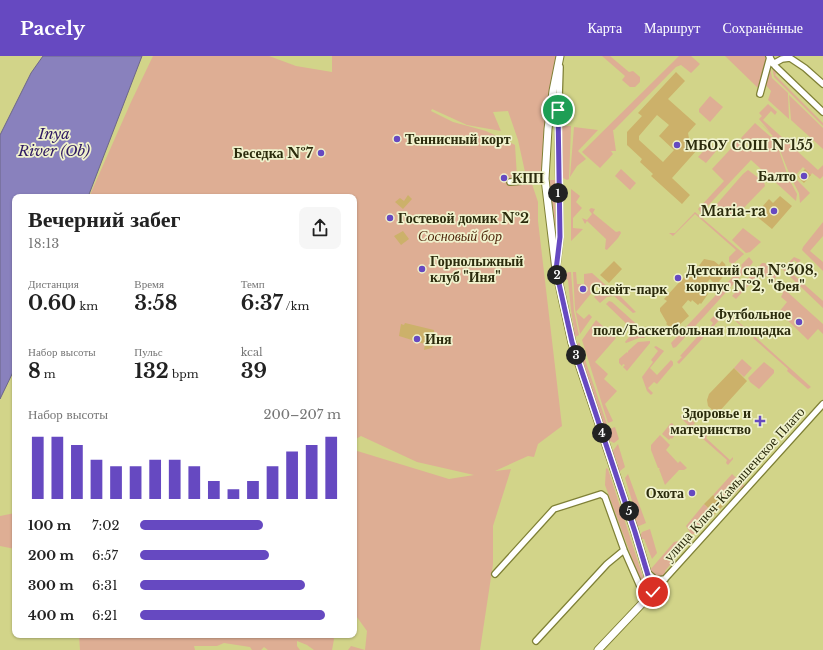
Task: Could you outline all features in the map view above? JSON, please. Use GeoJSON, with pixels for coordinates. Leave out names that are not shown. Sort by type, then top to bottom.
{"type":"FeatureCollection","features":[{"type":"Feature","properties":{"kind":"main road"},"geometry":{"type":"LineString","coordinates":[[560,59],[553,91],[548,129],[546,179],[556,270],[572,342],[653,592]]}},
{"type":"Feature","properties":{"kind":"main road","name":"улица Ключ-Камышенское Плато"},"geometry":{"type":"LineString","coordinates":[[598,650],[653,592]]}},
{"type":"Feature","properties":{"kind":"street"},"geometry":{"type":"LineString","coordinates":[[770,56],[773,64],[823,112]]}},
{"type":"Feature","properties":{"kind":"street"},"geometry":{"type":"LineString","coordinates":[[760,94],[770,56]]}},
{"type":"Feature","properties":{"kind":"street"},"geometry":{"type":"LineString","coordinates":[[773,64],[782,59],[790,58],[805,68],[823,84]]}},
{"type":"Feature","properties":{"kind":"street"},"geometry":{"type":"LineString","coordinates":[[556,270],[560,237],[558,129],[560,59]]}},
{"type":"Feature","properties":{"kind":"street"},"geometry":{"type":"LineString","coordinates":[[510,182],[546,179]]}},
{"type":"Feature","properties":{"kind":"street","name":"улица Ключ-Камышенское Плато"},"geometry":{"type":"LineString","coordinates":[[653,592],[823,404]]}},
{"type":"Feature","properties":{"kind":"street"},"geometry":{"type":"LineString","coordinates":[[495,574],[554,509],[597,494],[602,494],[605,497],[624,550],[646,600]]}},
{"type":"Feature","properties":{"kind":"street"},"geometry":{"type":"LineString","coordinates":[[536,641],[604,568],[624,550]]}},
{"type":"Feature","properties":{"kind":"street"},"geometry":{"type":"LineString","coordinates":[[648,573],[656,580],[666,579]]}},
{"type":"Feature","properties":{"kind":"green space","name":"Горнолыжный клуб \"Иня\""},"geometry":{"type":"Polygon","coordinates":[[[153,56],[269,56],[296,66],[332,72],[332,56],[558,56],[554,86],[544,132],[541,179],[525,172],[518,140],[508,111],[493,112],[501,131],[467,125],[432,109],[431,111],[453,122],[486,131],[515,145],[517,177],[510,178],[509,184],[532,184],[538,202],[538,221],[562,426],[538,444],[534,457],[528,456],[495,471],[511,469],[493,526],[493,564],[480,650],[365,650],[367,631],[357,617],[357,451],[449,479],[474,475],[417,462],[361,436],[357,438],[357,194],[90,194],[153,56]]]}},
{"type":"Feature","properties":{"kind":"green space"},"geometry":{"type":"Polygon","coordinates":[[[602,56],[610,56],[629,72],[633,71],[640,77],[640,82],[635,87],[630,87],[622,80],[625,76],[602,56]]]}},
{"type":"Feature","properties":{"kind":"green space"},"geometry":{"type":"Polygon","coordinates":[[[679,56],[691,56],[700,64],[691,73],[681,65],[676,67],[613,130],[616,151],[611,151],[613,154],[600,168],[582,152],[679,56]]]}},
{"type":"Feature","properties":{"kind":"green space"},"geometry":{"type":"Polygon","coordinates":[[[725,56],[767,56],[760,87],[757,87],[725,56]]]}},
{"type":"Feature","properties":{"kind":"green space"},"geometry":{"type":"Polygon","coordinates":[[[772,66],[777,72],[775,75],[823,123],[823,126],[774,77],[772,66]]]}},
{"type":"Feature","properties":{"kind":"green space"},"geometry":{"type":"Polygon","coordinates":[[[770,67],[772,78],[788,93],[789,119],[768,100],[771,91],[765,84],[770,67]]]}},
{"type":"Feature","properties":{"kind":"green space"},"geometry":{"type":"Polygon","coordinates":[[[789,95],[823,128],[823,149],[791,120],[789,95]]]}},
{"type":"Feature","properties":{"kind":"green space"},"geometry":{"type":"Polygon","coordinates":[[[710,96],[723,107],[710,122],[699,112],[699,109],[710,96]]]}},
{"type":"Feature","properties":{"kind":"green space"},"geometry":{"type":"Polygon","coordinates":[[[768,104],[777,112],[775,115],[771,111],[763,120],[818,170],[823,165],[823,176],[820,179],[812,173],[811,175],[803,167],[794,177],[810,193],[800,203],[799,193],[791,178],[775,138],[759,119],[762,116],[759,113],[768,104]]]}},
{"type":"Feature","properties":{"kind":"green space"},"geometry":{"type":"Polygon","coordinates":[[[758,121],[774,136],[789,179],[797,194],[796,201],[751,160],[701,213],[698,209],[724,181],[712,169],[738,141],[749,151],[752,148],[741,138],[755,123],[771,137],[773,136],[758,121]]]}},
{"type":"Feature","properties":{"kind":"green space"},"geometry":{"type":"Polygon","coordinates":[[[563,126],[571,126],[569,179],[567,180],[561,177],[561,129],[563,126]]]}},
{"type":"Feature","properties":{"kind":"green space"},"geometry":{"type":"Polygon","coordinates":[[[574,127],[598,130],[578,151],[586,159],[577,166],[570,177],[574,127]]]}},
{"type":"Feature","properties":{"kind":"green space"},"geometry":{"type":"Polygon","coordinates":[[[710,144],[717,150],[706,163],[698,157],[710,144]]]}},
{"type":"Feature","properties":{"kind":"green space"},"geometry":{"type":"Polygon","coordinates":[[[621,169],[636,183],[630,190],[615,176],[621,169]]]}},
{"type":"Feature","properties":{"kind":"green space"},"geometry":{"type":"Polygon","coordinates":[[[748,170],[764,182],[765,186],[733,219],[716,205],[748,170]]]}},
{"type":"Feature","properties":{"kind":"green space"},"geometry":{"type":"Polygon","coordinates":[[[549,180],[555,180],[556,230],[549,180]]]}},
{"type":"Feature","properties":{"kind":"green space"},"geometry":{"type":"Polygon","coordinates":[[[571,189],[580,196],[576,202],[582,208],[573,218],[573,228],[583,229],[571,241],[571,189]]]}},
{"type":"Feature","properties":{"kind":"green space"},"geometry":{"type":"Polygon","coordinates":[[[591,208],[595,209],[593,213],[616,232],[620,231],[621,233],[607,250],[605,249],[606,239],[587,221],[585,224],[582,218],[587,220],[592,214],[589,210],[591,208]]]}},
{"type":"Feature","properties":{"kind":"green space"},"geometry":{"type":"Polygon","coordinates":[[[695,212],[744,254],[733,264],[729,262],[729,257],[736,250],[695,214],[673,236],[669,233],[675,233],[695,212]]]}},
{"type":"Feature","properties":{"kind":"green space"},"geometry":{"type":"Polygon","coordinates":[[[823,222],[823,236],[810,251],[823,262],[823,271],[802,250],[823,222]]]}},
{"type":"Feature","properties":{"kind":"green space"},"geometry":{"type":"Polygon","coordinates":[[[743,228],[761,242],[750,252],[746,253],[732,240],[743,228]]]}},
{"type":"Feature","properties":{"kind":"green space"},"geometry":{"type":"Polygon","coordinates":[[[749,257],[753,262],[751,265],[676,347],[673,348],[671,343],[742,267],[741,265],[749,257]]]}},
{"type":"Feature","properties":{"kind":"green space"},"geometry":{"type":"Polygon","coordinates":[[[794,257],[801,260],[798,263],[794,260],[787,269],[823,301],[823,308],[782,269],[794,257]]]}},
{"type":"Feature","properties":{"kind":"green space"},"geometry":{"type":"Polygon","coordinates":[[[762,263],[765,263],[772,270],[766,277],[760,273],[736,299],[732,296],[762,263]]]}},
{"type":"Feature","properties":{"kind":"green space"},"geometry":{"type":"Polygon","coordinates":[[[571,272],[574,311],[579,335],[573,338],[571,333],[574,329],[568,280],[563,278],[566,273],[571,272]]]}},
{"type":"Feature","properties":{"kind":"green space"},"geometry":{"type":"Polygon","coordinates":[[[573,272],[576,272],[577,284],[584,284],[584,274],[592,273],[609,288],[613,289],[636,312],[633,313],[614,296],[607,297],[600,303],[594,297],[601,290],[597,286],[576,312],[584,319],[589,314],[592,317],[580,334],[575,309],[573,272]]]}},
{"type":"Feature","properties":{"kind":"green space"},"geometry":{"type":"Polygon","coordinates":[[[774,273],[777,276],[774,280],[823,324],[823,334],[818,329],[808,340],[779,312],[787,302],[781,297],[783,293],[769,280],[774,273]]]}},
{"type":"Feature","properties":{"kind":"green space"},"geometry":{"type":"Polygon","coordinates":[[[609,301],[643,330],[645,338],[625,342],[634,331],[606,304],[609,301]]]}},
{"type":"Feature","properties":{"kind":"green space"},"geometry":{"type":"Polygon","coordinates":[[[721,309],[724,315],[679,364],[677,362],[682,357],[680,356],[706,327],[709,329],[713,323],[710,320],[721,309]]]}},
{"type":"Feature","properties":{"kind":"green space"},"geometry":{"type":"Polygon","coordinates":[[[732,316],[811,387],[808,389],[787,371],[788,369],[753,338],[754,337],[731,317],[732,316]]]}},
{"type":"Feature","properties":{"kind":"green space"},"geometry":{"type":"Polygon","coordinates":[[[596,320],[616,338],[595,362],[608,374],[604,379],[617,391],[605,404],[613,421],[608,423],[582,340],[596,320]]]}},
{"type":"Feature","properties":{"kind":"green space"},"geometry":{"type":"Polygon","coordinates":[[[650,341],[650,343],[627,371],[623,367],[625,365],[623,364],[622,366],[619,363],[619,359],[627,352],[628,353],[628,351],[638,342],[650,341]]]}},
{"type":"Feature","properties":{"kind":"green space"},"geometry":{"type":"Polygon","coordinates":[[[579,342],[607,424],[603,424],[576,347],[579,342]]]}},
{"type":"Feature","properties":{"kind":"green space"},"geometry":{"type":"Polygon","coordinates":[[[656,346],[664,351],[650,368],[657,375],[671,360],[673,365],[657,384],[654,382],[648,388],[653,393],[651,395],[647,391],[642,377],[653,362],[651,360],[658,351],[654,347],[656,346]]]}},
{"type":"Feature","properties":{"kind":"green space"},"geometry":{"type":"Polygon","coordinates":[[[742,359],[752,368],[744,377],[734,368],[742,359]]]}},
{"type":"Feature","properties":{"kind":"green space"},"geometry":{"type":"Polygon","coordinates":[[[764,362],[774,370],[774,373],[759,389],[750,382],[748,378],[764,362]]]}},
{"type":"Feature","properties":{"kind":"green space"},"geometry":{"type":"Polygon","coordinates":[[[681,416],[687,421],[691,420],[695,423],[692,426],[698,432],[701,429],[708,435],[706,438],[730,460],[733,457],[728,465],[726,463],[727,460],[693,430],[691,431],[687,426],[688,425],[680,417],[681,416]]]}},
{"type":"Feature","properties":{"kind":"green space"},"geometry":{"type":"Polygon","coordinates":[[[672,423],[678,431],[672,439],[671,438],[669,440],[662,434],[672,423]]]}},
{"type":"Feature","properties":{"kind":"green space"},"geometry":{"type":"Polygon","coordinates":[[[615,427],[619,439],[614,443],[608,440],[606,432],[615,427]]]}},
{"type":"Feature","properties":{"kind":"green space"},"geometry":{"type":"Polygon","coordinates":[[[660,435],[670,445],[666,450],[678,463],[680,461],[687,468],[684,470],[679,470],[665,485],[659,469],[660,468],[658,468],[651,450],[651,445],[660,435]]]}},
{"type":"Feature","properties":{"kind":"green space"},"geometry":{"type":"Polygon","coordinates":[[[618,444],[625,467],[620,471],[616,471],[614,466],[618,464],[614,456],[610,455],[618,444]]]}},
{"type":"Feature","properties":{"kind":"green space"},"geometry":{"type":"Polygon","coordinates":[[[606,468],[608,469],[644,580],[643,588],[605,485],[606,468]]]}},
{"type":"Feature","properties":{"kind":"green space"},"geometry":{"type":"Polygon","coordinates":[[[628,474],[646,523],[639,526],[636,525],[633,518],[637,517],[625,478],[628,474]]]}},
{"type":"Feature","properties":{"kind":"green space"},"geometry":{"type":"Polygon","coordinates":[[[732,474],[745,486],[743,490],[740,488],[724,505],[713,495],[732,474]]]}},
{"type":"Feature","properties":{"kind":"green space"},"geometry":{"type":"Polygon","coordinates":[[[704,504],[715,514],[698,532],[691,534],[686,526],[704,504]]]}},
{"type":"Feature","properties":{"kind":"green space"},"geometry":{"type":"Polygon","coordinates":[[[12,514],[12,548],[0,546],[0,516],[12,514]]]}},
{"type":"Feature","properties":{"kind":"green space"},"geometry":{"type":"Polygon","coordinates":[[[650,529],[657,553],[652,559],[644,539],[641,539],[642,532],[650,529]]]}},
{"type":"Feature","properties":{"kind":"green space"},"geometry":{"type":"Polygon","coordinates":[[[678,541],[680,543],[671,555],[674,560],[665,571],[666,573],[664,576],[656,577],[650,570],[674,542],[678,541]]]}},
{"type":"Feature","properties":{"kind":"green space"},"geometry":{"type":"Polygon","coordinates":[[[79,638],[334,639],[332,650],[314,650],[297,641],[297,646],[300,650],[268,650],[264,647],[261,650],[252,650],[250,647],[224,643],[217,646],[194,646],[195,650],[80,650],[79,638]]]}},
{"type":"Feature","properties":{"kind":"green space"},"geometry":{"type":"Polygon","coordinates":[[[351,646],[365,650],[348,650],[351,646]]]}},
{"type":"Feature","properties":{"kind":"water","name":"Inya River (Ob)"},"geometry":{"type":"Polygon","coordinates":[[[43,56],[142,56],[89,194],[12,194],[12,374],[0,399],[0,135],[31,73],[43,56]]]}},
{"type":"Feature","properties":{"kind":"building"},"geometry":{"type":"Polygon","coordinates":[[[676,72],[685,81],[668,99],[696,124],[688,133],[690,144],[697,150],[672,178],[690,195],[682,204],[651,176],[653,174],[640,162],[642,159],[627,145],[627,132],[642,116],[638,113],[676,72]],[[657,115],[639,136],[639,140],[663,162],[674,150],[659,136],[669,125],[657,115]]]}},
{"type":"Feature","properties":{"kind":"building","name":"Балто"},"geometry":{"type":"Polygon","coordinates":[[[805,169],[811,175],[804,183],[798,177],[805,169]]]}},
{"type":"Feature","properties":{"kind":"building"},"geometry":{"type":"Polygon","coordinates":[[[408,195],[412,199],[403,209],[395,202],[400,198],[404,201],[408,195]]]}},
{"type":"Feature","properties":{"kind":"building","name":"Maria-ra"},"geometry":{"type":"Polygon","coordinates":[[[780,196],[792,206],[772,229],[755,215],[769,199],[773,203],[780,196]]]}},
{"type":"Feature","properties":{"kind":"building"},"geometry":{"type":"Polygon","coordinates":[[[403,231],[409,239],[401,245],[394,236],[403,231]]]}},
{"type":"Feature","properties":{"kind":"building","name":"Детский сад №508, корпус №2, \"Фея\""},"geometry":{"type":"Polygon","coordinates":[[[704,259],[714,261],[719,265],[722,261],[725,264],[727,272],[716,285],[710,279],[702,288],[708,294],[701,304],[700,303],[698,305],[692,300],[691,302],[688,300],[682,307],[689,316],[677,327],[670,327],[666,324],[667,323],[660,311],[660,308],[667,301],[664,299],[695,265],[698,267],[704,259]]]}},
{"type":"Feature","properties":{"kind":"building"},"geometry":{"type":"Polygon","coordinates":[[[614,261],[622,269],[609,283],[600,275],[614,261]]]}},
{"type":"Feature","properties":{"kind":"building"},"geometry":{"type":"Polygon","coordinates":[[[405,323],[434,330],[434,334],[437,335],[432,348],[424,350],[425,344],[399,336],[401,324],[404,325],[405,323]]]}},
{"type":"Feature","properties":{"kind":"building"},"geometry":{"type":"Polygon","coordinates":[[[734,368],[747,381],[717,414],[708,406],[707,400],[709,394],[734,368]]]}},
{"type":"Feature","properties":{"kind":"building"},"geometry":{"type":"Polygon","coordinates":[[[713,495],[724,505],[715,514],[704,504],[713,495]]]}},
{"type":"Feature","properties":{"kind":"place","name":"Теннисный корт"},"geometry":{"type":"Point","coordinates":[397,139]}},
{"type":"Feature","properties":{"kind":"place","name":"МБОУ СОШ №155"},"geometry":{"type":"Point","coordinates":[677,145]}},
{"type":"Feature","properties":{"kind":"place","name":"Беседка №7"},"geometry":{"type":"Point","coordinates":[321,153]}},
{"type":"Feature","properties":{"kind":"place","name":"Балто"},"geometry":{"type":"Point","coordinates":[804,176]}},
{"type":"Feature","properties":{"kind":"place","name":"КПП"},"geometry":{"type":"Point","coordinates":[504,178]}},
{"type":"Feature","properties":{"kind":"place","name":"Maria-ra"},"geometry":{"type":"Point","coordinates":[774,211]}},
{"type":"Feature","properties":{"kind":"place","name":"Гостевой домик №2"},"geometry":{"type":"Point","coordinates":[390,218]}},
{"type":"Feature","properties":{"kind":"place","name":"Горнолыжный клуб \"Иня\""},"geometry":{"type":"Point","coordinates":[422,269]}},
{"type":"Feature","properties":{"kind":"place","name":"Детский сад №508, корпус №2, \"Фея\""},"geometry":{"type":"Point","coordinates":[678,278]}},
{"type":"Feature","properties":{"kind":"place","name":"Скейт-парк"},"geometry":{"type":"Point","coordinates":[583,289]}},
{"type":"Feature","properties":{"kind":"place","name":"Футбольное поле/Баскетбольная площадка"},"geometry":{"type":"Point","coordinates":[799,322]}},
{"type":"Feature","properties":{"kind":"place","name":"Иня"},"geometry":{"type":"Point","coordinates":[417,339]}},
{"type":"Feature","properties":{"kind":"place","name":"Здоровье и материнство"},"geometry":{"type":"Point","coordinates":[760,421]}},
{"type":"Feature","properties":{"kind":"place","name":"Охота"},"geometry":{"type":"Point","coordinates":[692,493]}},
{"type":"Feature","properties":{"kind":"route"},"geometry":{"type":"LineString","coordinates":[[558,110],[558,201],[560,237],[556,270],[572,342],[635,532],[653,592]]}},
{"type":"Feature","properties":{"kind":"park label","name":"Сосновый бор"},"geometry":{"type":"Point","coordinates":[460,236]}}]}
